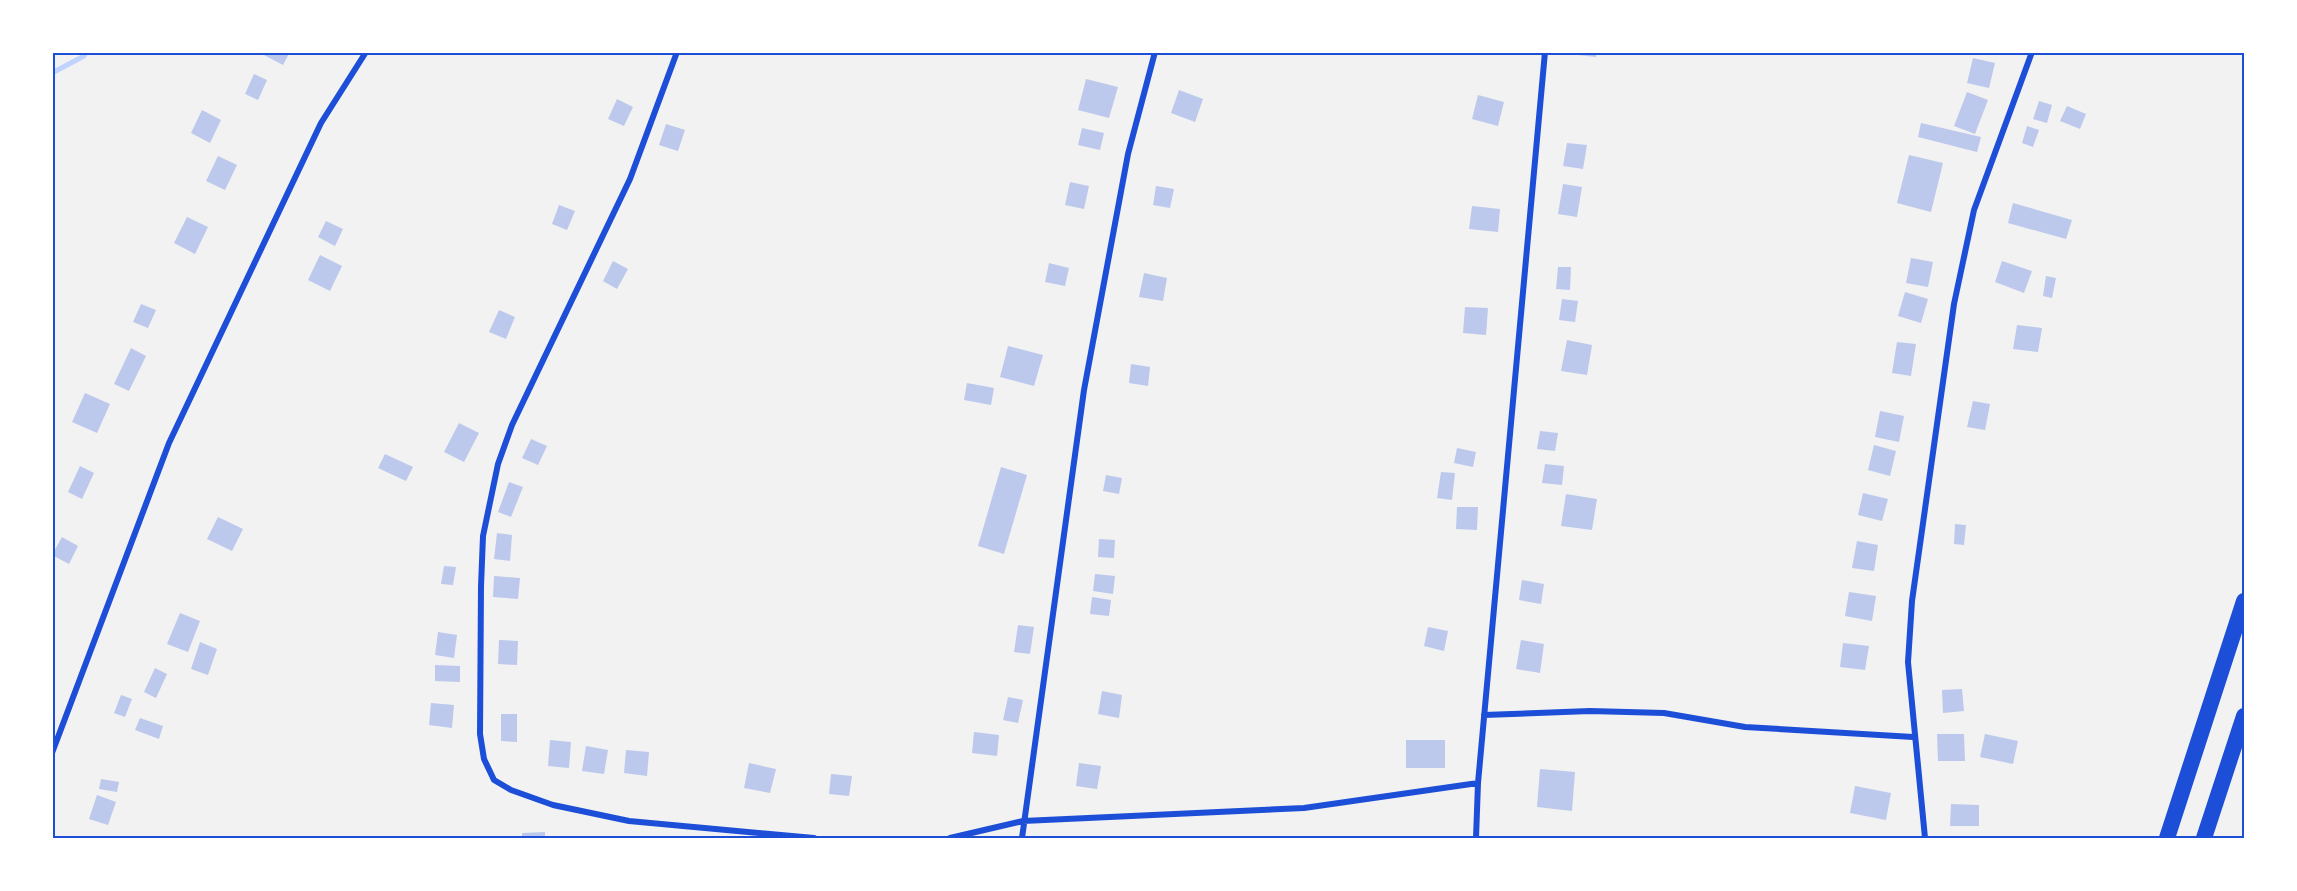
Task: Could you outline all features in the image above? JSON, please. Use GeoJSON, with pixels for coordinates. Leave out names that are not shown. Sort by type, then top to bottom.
{"type":"FeatureCollection","features":[{"type":"Feature","properties":{"kind":"highway"},"geometry":{"type":"LineString","coordinates":[[2167,838],[2244,602]]}},
{"type":"Feature","properties":{"kind":"highway"},"geometry":{"type":"LineString","coordinates":[[2204,838],[2244,716]]}},
{"type":"Feature","properties":{"kind":"street"},"geometry":{"type":"LineString","coordinates":[[52,753],[169,443],[321,123],[366,52]]}},
{"type":"Feature","properties":{"kind":"street"},"geometry":{"type":"LineString","coordinates":[[677,52],[630,179],[512,425],[498,464],[483,536],[480,734],[484,759],[494,780],[511,790],[553,804],[628,820],[814,838]]}},
{"type":"Feature","properties":{"kind":"street"},"geometry":{"type":"LineString","coordinates":[[1022,838],[1084,390],[1128,154],[1155,52]]}},
{"type":"Feature","properties":{"kind":"street"},"geometry":{"type":"LineString","coordinates":[[1476,838],[1478,783],[1545,52]]}},
{"type":"Feature","properties":{"kind":"street"},"geometry":{"type":"LineString","coordinates":[[1925,838],[1913,737],[1908,662],[1912,601],[1954,304],[1974,210],[2032,52]]}},
{"type":"Feature","properties":{"kind":"street"},"geometry":{"type":"LineString","coordinates":[[1484,715],[1590,711],[1664,712],[1745,728],[1913,737]]}},
{"type":"Feature","properties":{"kind":"street"},"geometry":{"type":"LineString","coordinates":[[950,838],[1023,821],[1304,808],[1478,783]]}},
{"type":"Feature","properties":{"kind":"building"},"geometry":{"type":"Polygon","coordinates":[[[266,52],[290,52],[283,65],[264,55],[266,52]]]}},
{"type":"Feature","properties":{"kind":"building"},"geometry":{"type":"Polygon","coordinates":[[[1579,52],[1597,52],[1596,57],[1578,55],[1579,52]]]}},
{"type":"Feature","properties":{"kind":"building"},"geometry":{"type":"Polygon","coordinates":[[[1973,58],[1995,63],[1989,88],[1967,83],[1973,58]]]}},
{"type":"Feature","properties":{"kind":"building"},"geometry":{"type":"Polygon","coordinates":[[[254,74],[267,80],[258,100],[245,94],[254,74]]]}},
{"type":"Feature","properties":{"kind":"building"},"geometry":{"type":"Polygon","coordinates":[[[1086,79],[1118,87],[1109,118],[1078,110],[1086,79]]]}},
{"type":"Feature","properties":{"kind":"building"},"geometry":{"type":"Polygon","coordinates":[[[1179,90],[1203,99],[1195,122],[1171,113],[1179,90]]]}},
{"type":"Feature","properties":{"kind":"building"},"geometry":{"type":"Polygon","coordinates":[[[1967,92],[1988,100],[1975,134],[1954,126],[1967,92]]]}},
{"type":"Feature","properties":{"kind":"building"},"geometry":{"type":"Polygon","coordinates":[[[1478,95],[1504,102],[1498,126],[1472,119],[1478,95]]]}},
{"type":"Feature","properties":{"kind":"building"},"geometry":{"type":"Polygon","coordinates":[[[617,99],[633,107],[624,126],[608,119],[617,99]]]}},
{"type":"Feature","properties":{"kind":"building"},"geometry":{"type":"Polygon","coordinates":[[[2039,101],[2052,105],[2047,123],[2033,119],[2039,101]]]}},
{"type":"Feature","properties":{"kind":"building"},"geometry":{"type":"Polygon","coordinates":[[[2067,106],[2086,114],[2080,129],[2060,121],[2067,106]]]}},
{"type":"Feature","properties":{"kind":"building"},"geometry":{"type":"Polygon","coordinates":[[[202,110],[221,120],[210,143],[191,133],[202,110]]]}},
{"type":"Feature","properties":{"kind":"building"},"geometry":{"type":"Polygon","coordinates":[[[1921,123],[1981,137],[1977,152],[1918,137],[1921,123]]]}},
{"type":"Feature","properties":{"kind":"building"},"geometry":{"type":"Polygon","coordinates":[[[666,124],[685,130],[678,151],[659,145],[666,124]]]}},
{"type":"Feature","properties":{"kind":"building"},"geometry":{"type":"Polygon","coordinates":[[[2027,126],[2039,130],[2033,147],[2022,143],[2027,126]]]}},
{"type":"Feature","properties":{"kind":"building"},"geometry":{"type":"Polygon","coordinates":[[[1082,128],[1104,133],[1100,150],[1078,145],[1082,128]]]}},
{"type":"Feature","properties":{"kind":"building"},"geometry":{"type":"Polygon","coordinates":[[[1567,143],[1587,145],[1583,169],[1563,166],[1567,143]]]}},
{"type":"Feature","properties":{"kind":"building"},"geometry":{"type":"Polygon","coordinates":[[[1909,155],[1943,163],[1931,212],[1897,203],[1909,155]]]}},
{"type":"Feature","properties":{"kind":"building"},"geometry":{"type":"Polygon","coordinates":[[[218,156],[237,165],[225,190],[206,181],[218,156]]]}},
{"type":"Feature","properties":{"kind":"building"},"geometry":{"type":"Polygon","coordinates":[[[1070,182],[1089,186],[1084,209],[1065,205],[1070,182]]]}},
{"type":"Feature","properties":{"kind":"building"},"geometry":{"type":"Polygon","coordinates":[[[1563,184],[1582,187],[1577,217],[1558,214],[1563,184]]]}},
{"type":"Feature","properties":{"kind":"building"},"geometry":{"type":"Polygon","coordinates":[[[1156,186],[1174,189],[1170,208],[1153,205],[1156,186]]]}},
{"type":"Feature","properties":{"kind":"building"},"geometry":{"type":"Polygon","coordinates":[[[2013,203],[2072,220],[2066,239],[2008,223],[2013,203]]]}},
{"type":"Feature","properties":{"kind":"building"},"geometry":{"type":"Polygon","coordinates":[[[559,205],[575,211],[567,230],[552,224],[559,205]]]}},
{"type":"Feature","properties":{"kind":"building"},"geometry":{"type":"Polygon","coordinates":[[[1472,206],[1500,209],[1498,232],[1469,229],[1472,206]]]}},
{"type":"Feature","properties":{"kind":"building"},"geometry":{"type":"Polygon","coordinates":[[[187,217],[208,227],[195,254],[174,243],[187,217]]]}},
{"type":"Feature","properties":{"kind":"building"},"geometry":{"type":"Polygon","coordinates":[[[326,221],[343,229],[335,246],[318,237],[326,221]]]}},
{"type":"Feature","properties":{"kind":"building"},"geometry":{"type":"Polygon","coordinates":[[[320,255],[342,266],[330,291],[308,280],[320,255]]]}},
{"type":"Feature","properties":{"kind":"building"},"geometry":{"type":"Polygon","coordinates":[[[1911,258],[1933,262],[1928,287],[1906,283],[1911,258]]]}},
{"type":"Feature","properties":{"kind":"building"},"geometry":{"type":"Polygon","coordinates":[[[613,261],[628,269],[617,289],[603,281],[613,261]]]}},
{"type":"Feature","properties":{"kind":"building"},"geometry":{"type":"Polygon","coordinates":[[[2002,261],[2032,271],[2024,293],[1995,282],[2002,261]]]}},
{"type":"Feature","properties":{"kind":"building"},"geometry":{"type":"Polygon","coordinates":[[[1049,263],[1069,268],[1065,286],[1045,282],[1049,263]]]}},
{"type":"Feature","properties":{"kind":"building"},"geometry":{"type":"Polygon","coordinates":[[[1558,267],[1571,267],[1570,290],[1556,289],[1558,267]]]}},
{"type":"Feature","properties":{"kind":"building"},"geometry":{"type":"Polygon","coordinates":[[[1144,273],[1167,278],[1163,301],[1139,297],[1144,273]]]}},
{"type":"Feature","properties":{"kind":"building"},"geometry":{"type":"Polygon","coordinates":[[[2046,276],[2056,278],[2052,298],[2043,296],[2046,276]]]}},
{"type":"Feature","properties":{"kind":"building"},"geometry":{"type":"Polygon","coordinates":[[[1905,292],[1928,299],[1921,323],[1898,316],[1905,292]]]}},
{"type":"Feature","properties":{"kind":"building"},"geometry":{"type":"Polygon","coordinates":[[[1562,299],[1578,301],[1575,322],[1559,320],[1562,299]]]}},
{"type":"Feature","properties":{"kind":"building"},"geometry":{"type":"Polygon","coordinates":[[[141,304],[156,310],[148,328],[133,322],[141,304]]]}},
{"type":"Feature","properties":{"kind":"building"},"geometry":{"type":"Polygon","coordinates":[[[1465,307],[1488,308],[1486,335],[1463,333],[1465,307]]]}},
{"type":"Feature","properties":{"kind":"building"},"geometry":{"type":"Polygon","coordinates":[[[499,310],[515,317],[506,339],[489,332],[499,310]]]}},
{"type":"Feature","properties":{"kind":"building"},"geometry":{"type":"Polygon","coordinates":[[[2017,325],[2042,328],[2038,352],[2013,349],[2017,325]]]}},
{"type":"Feature","properties":{"kind":"building"},"geometry":{"type":"Polygon","coordinates":[[[1567,340],[1592,345],[1587,375],[1561,371],[1567,340]]]}},
{"type":"Feature","properties":{"kind":"building"},"geometry":{"type":"Polygon","coordinates":[[[1897,342],[1916,344],[1911,376],[1892,373],[1897,342]]]}},
{"type":"Feature","properties":{"kind":"building"},"geometry":{"type":"Polygon","coordinates":[[[1008,346],[1043,355],[1034,386],[1000,377],[1008,346]]]}},
{"type":"Feature","properties":{"kind":"building"},"geometry":{"type":"Polygon","coordinates":[[[131,348],[146,356],[129,391],[114,384],[131,348]]]}},
{"type":"Feature","properties":{"kind":"building"},"geometry":{"type":"Polygon","coordinates":[[[1131,364],[1150,367],[1148,386],[1129,383],[1131,364]]]}},
{"type":"Feature","properties":{"kind":"building"},"geometry":{"type":"Polygon","coordinates":[[[967,383],[994,388],[991,405],[964,400],[967,383]]]}},
{"type":"Feature","properties":{"kind":"building"},"geometry":{"type":"Polygon","coordinates":[[[85,393],[110,404],[97,433],[72,422],[85,393]]]}},
{"type":"Feature","properties":{"kind":"building"},"geometry":{"type":"Polygon","coordinates":[[[1973,401],[1990,404],[1985,430],[1967,427],[1973,401]]]}},
{"type":"Feature","properties":{"kind":"building"},"geometry":{"type":"Polygon","coordinates":[[[1880,411],[1904,416],[1899,442],[1875,437],[1880,411]]]}},
{"type":"Feature","properties":{"kind":"building"},"geometry":{"type":"Polygon","coordinates":[[[459,423],[479,433],[464,462],[444,452],[459,423]]]}},
{"type":"Feature","properties":{"kind":"building"},"geometry":{"type":"Polygon","coordinates":[[[1540,431],[1558,433],[1555,451],[1537,449],[1540,431]]]}},
{"type":"Feature","properties":{"kind":"building"},"geometry":{"type":"Polygon","coordinates":[[[531,439],[547,446],[538,465],[522,458],[531,439]]]}},
{"type":"Feature","properties":{"kind":"building"},"geometry":{"type":"Polygon","coordinates":[[[1874,445],[1896,451],[1890,476],[1868,470],[1874,445]]]}},
{"type":"Feature","properties":{"kind":"building"},"geometry":{"type":"Polygon","coordinates":[[[1457,448],[1476,452],[1473,467],[1454,463],[1457,448]]]}},
{"type":"Feature","properties":{"kind":"building"},"geometry":{"type":"Polygon","coordinates":[[[385,454],[413,467],[406,481],[378,468],[385,454]]]}},
{"type":"Feature","properties":{"kind":"building"},"geometry":{"type":"Polygon","coordinates":[[[1545,464],[1564,466],[1562,485],[1542,483],[1545,464]]]}},
{"type":"Feature","properties":{"kind":"building"},"geometry":{"type":"Polygon","coordinates":[[[80,466],[94,473],[82,499],[68,492],[80,466]]]}},
{"type":"Feature","properties":{"kind":"building"},"geometry":{"type":"Polygon","coordinates":[[[1001,467],[1027,475],[1004,554],[978,546],[1001,467]]]}},
{"type":"Feature","properties":{"kind":"building"},"geometry":{"type":"Polygon","coordinates":[[[1441,472],[1455,473],[1452,500],[1437,498],[1441,472]]]}},
{"type":"Feature","properties":{"kind":"building"},"geometry":{"type":"Polygon","coordinates":[[[1106,475],[1122,478],[1119,494],[1103,491],[1106,475]]]}},
{"type":"Feature","properties":{"kind":"building"},"geometry":{"type":"Polygon","coordinates":[[[509,482],[523,487],[511,517],[498,512],[509,482]]]}},
{"type":"Feature","properties":{"kind":"building"},"geometry":{"type":"Polygon","coordinates":[[[1863,493],[1888,499],[1882,521],[1858,515],[1863,493]]]}},
{"type":"Feature","properties":{"kind":"building"},"geometry":{"type":"Polygon","coordinates":[[[1566,494],[1597,499],[1592,530],[1561,526],[1566,494]]]}},
{"type":"Feature","properties":{"kind":"building"},"geometry":{"type":"Polygon","coordinates":[[[1457,507],[1478,507],[1477,530],[1456,529],[1457,507]]]}},
{"type":"Feature","properties":{"kind":"building"},"geometry":{"type":"Polygon","coordinates":[[[218,517],[243,529],[232,551],[207,539],[218,517]]]}},
{"type":"Feature","properties":{"kind":"building"},"geometry":{"type":"Polygon","coordinates":[[[1955,524],[1966,525],[1964,545],[1954,544],[1955,524]]]}},
{"type":"Feature","properties":{"kind":"building"},"geometry":{"type":"Polygon","coordinates":[[[497,533],[512,535],[510,561],[494,559],[497,533]]]}},
{"type":"Feature","properties":{"kind":"building"},"geometry":{"type":"Polygon","coordinates":[[[62,537],[78,546],[69,564],[52,555],[62,537]]]}},
{"type":"Feature","properties":{"kind":"building"},"geometry":{"type":"Polygon","coordinates":[[[1099,539],[1115,540],[1114,558],[1098,557],[1099,539]]]}},
{"type":"Feature","properties":{"kind":"building"},"geometry":{"type":"Polygon","coordinates":[[[1857,541],[1878,545],[1874,571],[1852,568],[1857,541]]]}},
{"type":"Feature","properties":{"kind":"building"},"geometry":{"type":"Polygon","coordinates":[[[444,566],[456,567],[453,585],[441,584],[444,566]]]}},
{"type":"Feature","properties":{"kind":"building"},"geometry":{"type":"Polygon","coordinates":[[[1095,574],[1115,576],[1113,594],[1093,591],[1095,574]]]}},
{"type":"Feature","properties":{"kind":"building"},"geometry":{"type":"Polygon","coordinates":[[[494,576],[520,578],[518,599],[493,597],[494,576]]]}},
{"type":"Feature","properties":{"kind":"building"},"geometry":{"type":"Polygon","coordinates":[[[1522,580],[1544,584],[1541,604],[1519,600],[1522,580]]]}},
{"type":"Feature","properties":{"kind":"building"},"geometry":{"type":"Polygon","coordinates":[[[1849,592],[1876,596],[1872,621],[1845,616],[1849,592]]]}},
{"type":"Feature","properties":{"kind":"building"},"geometry":{"type":"Polygon","coordinates":[[[1092,597],[1111,600],[1109,616],[1090,614],[1092,597]]]}},
{"type":"Feature","properties":{"kind":"building"},"geometry":{"type":"Polygon","coordinates":[[[180,613],[200,621],[188,652],[167,644],[180,613]]]}},
{"type":"Feature","properties":{"kind":"building"},"geometry":{"type":"Polygon","coordinates":[[[1018,625],[1034,627],[1030,654],[1014,652],[1018,625]]]}},
{"type":"Feature","properties":{"kind":"building"},"geometry":{"type":"Polygon","coordinates":[[[1428,627],[1448,631],[1444,651],[1424,646],[1428,627]]]}},
{"type":"Feature","properties":{"kind":"building"},"geometry":{"type":"Polygon","coordinates":[[[438,632],[457,635],[454,658],[435,655],[438,632]]]}},
{"type":"Feature","properties":{"kind":"building"},"geometry":{"type":"Polygon","coordinates":[[[499,640],[518,641],[517,665],[498,664],[499,640]]]}},
{"type":"Feature","properties":{"kind":"building"},"geometry":{"type":"Polygon","coordinates":[[[1521,640],[1544,644],[1540,673],[1516,669],[1521,640]]]}},
{"type":"Feature","properties":{"kind":"building"},"geometry":{"type":"Polygon","coordinates":[[[200,642],[217,649],[208,675],[191,669],[200,642]]]}},
{"type":"Feature","properties":{"kind":"building"},"geometry":{"type":"Polygon","coordinates":[[[1843,643],[1869,646],[1865,670],[1840,667],[1843,643]]]}},
{"type":"Feature","properties":{"kind":"building"},"geometry":{"type":"Polygon","coordinates":[[[435,665],[460,666],[460,682],[435,681],[435,665]]]}},
{"type":"Feature","properties":{"kind":"building"},"geometry":{"type":"Polygon","coordinates":[[[155,668],[167,674],[156,698],[144,692],[155,668]]]}},
{"type":"Feature","properties":{"kind":"building"},"geometry":{"type":"Polygon","coordinates":[[[1962,689],[1964,711],[1943,713],[1942,690],[1962,689]]]}},
{"type":"Feature","properties":{"kind":"building"},"geometry":{"type":"Polygon","coordinates":[[[1102,691],[1122,695],[1119,718],[1098,714],[1102,691]]]}},
{"type":"Feature","properties":{"kind":"building"},"geometry":{"type":"Polygon","coordinates":[[[121,695],[132,699],[125,717],[114,713],[121,695]]]}},
{"type":"Feature","properties":{"kind":"building"},"geometry":{"type":"Polygon","coordinates":[[[1008,697],[1023,700],[1018,723],[1003,720],[1008,697]]]}},
{"type":"Feature","properties":{"kind":"building"},"geometry":{"type":"Polygon","coordinates":[[[431,703],[454,705],[452,728],[429,725],[431,703]]]}},
{"type":"Feature","properties":{"kind":"building"},"geometry":{"type":"Polygon","coordinates":[[[501,714],[517,714],[517,742],[501,741],[501,714]]]}},
{"type":"Feature","properties":{"kind":"building"},"geometry":{"type":"Polygon","coordinates":[[[140,718],[163,726],[159,739],[135,730],[140,718]]]}},
{"type":"Feature","properties":{"kind":"building"},"geometry":{"type":"Polygon","coordinates":[[[974,732],[999,735],[997,756],[972,753],[974,732]]]}},
{"type":"Feature","properties":{"kind":"building"},"geometry":{"type":"Polygon","coordinates":[[[1937,734],[1964,734],[1965,761],[1938,761],[1937,734]]]}},
{"type":"Feature","properties":{"kind":"building"},"geometry":{"type":"Polygon","coordinates":[[[1985,734],[2018,741],[2013,764],[1980,757],[1985,734]]]}},
{"type":"Feature","properties":{"kind":"building"},"geometry":{"type":"Polygon","coordinates":[[[550,740],[571,742],[569,768],[548,766],[550,740]]]}},
{"type":"Feature","properties":{"kind":"building"},"geometry":{"type":"Polygon","coordinates":[[[1406,740],[1445,740],[1445,768],[1406,768],[1406,740]]]}},
{"type":"Feature","properties":{"kind":"building"},"geometry":{"type":"Polygon","coordinates":[[[586,746],[608,750],[604,774],[582,771],[586,746]]]}},
{"type":"Feature","properties":{"kind":"building"},"geometry":{"type":"Polygon","coordinates":[[[626,750],[649,752],[647,776],[624,773],[626,750]]]}},
{"type":"Feature","properties":{"kind":"building"},"geometry":{"type":"Polygon","coordinates":[[[749,763],[776,769],[770,793],[744,788],[749,763]]]}},
{"type":"Feature","properties":{"kind":"building"},"geometry":{"type":"Polygon","coordinates":[[[1079,763],[1101,766],[1097,789],[1076,786],[1079,763]]]}},
{"type":"Feature","properties":{"kind":"building"},"geometry":{"type":"Polygon","coordinates":[[[1540,769],[1575,772],[1572,811],[1537,807],[1540,769]]]}},
{"type":"Feature","properties":{"kind":"building"},"geometry":{"type":"Polygon","coordinates":[[[831,774],[852,776],[849,796],[829,794],[831,774]]]}},
{"type":"Feature","properties":{"kind":"building"},"geometry":{"type":"Polygon","coordinates":[[[101,779],[119,782],[117,792],[99,789],[101,779]]]}},
{"type":"Feature","properties":{"kind":"building"},"geometry":{"type":"Polygon","coordinates":[[[1855,786],[1891,793],[1886,820],[1850,813],[1855,786]]]}},
{"type":"Feature","properties":{"kind":"building"},"geometry":{"type":"Polygon","coordinates":[[[97,795],[116,802],[108,825],[89,819],[97,795]]]}},
{"type":"Feature","properties":{"kind":"building"},"geometry":{"type":"Polygon","coordinates":[[[1951,804],[1979,805],[1979,826],[1950,826],[1951,804]]]}},
{"type":"Feature","properties":{"kind":"building"},"geometry":{"type":"Polygon","coordinates":[[[545,832],[545,838],[522,838],[522,833],[545,832]]]}},
{"type":"Feature","properties":{"kind":"waterway"},"geometry":{"type":"LineString","coordinates":[[52,73],[84,56],[86,52]]}}]}
